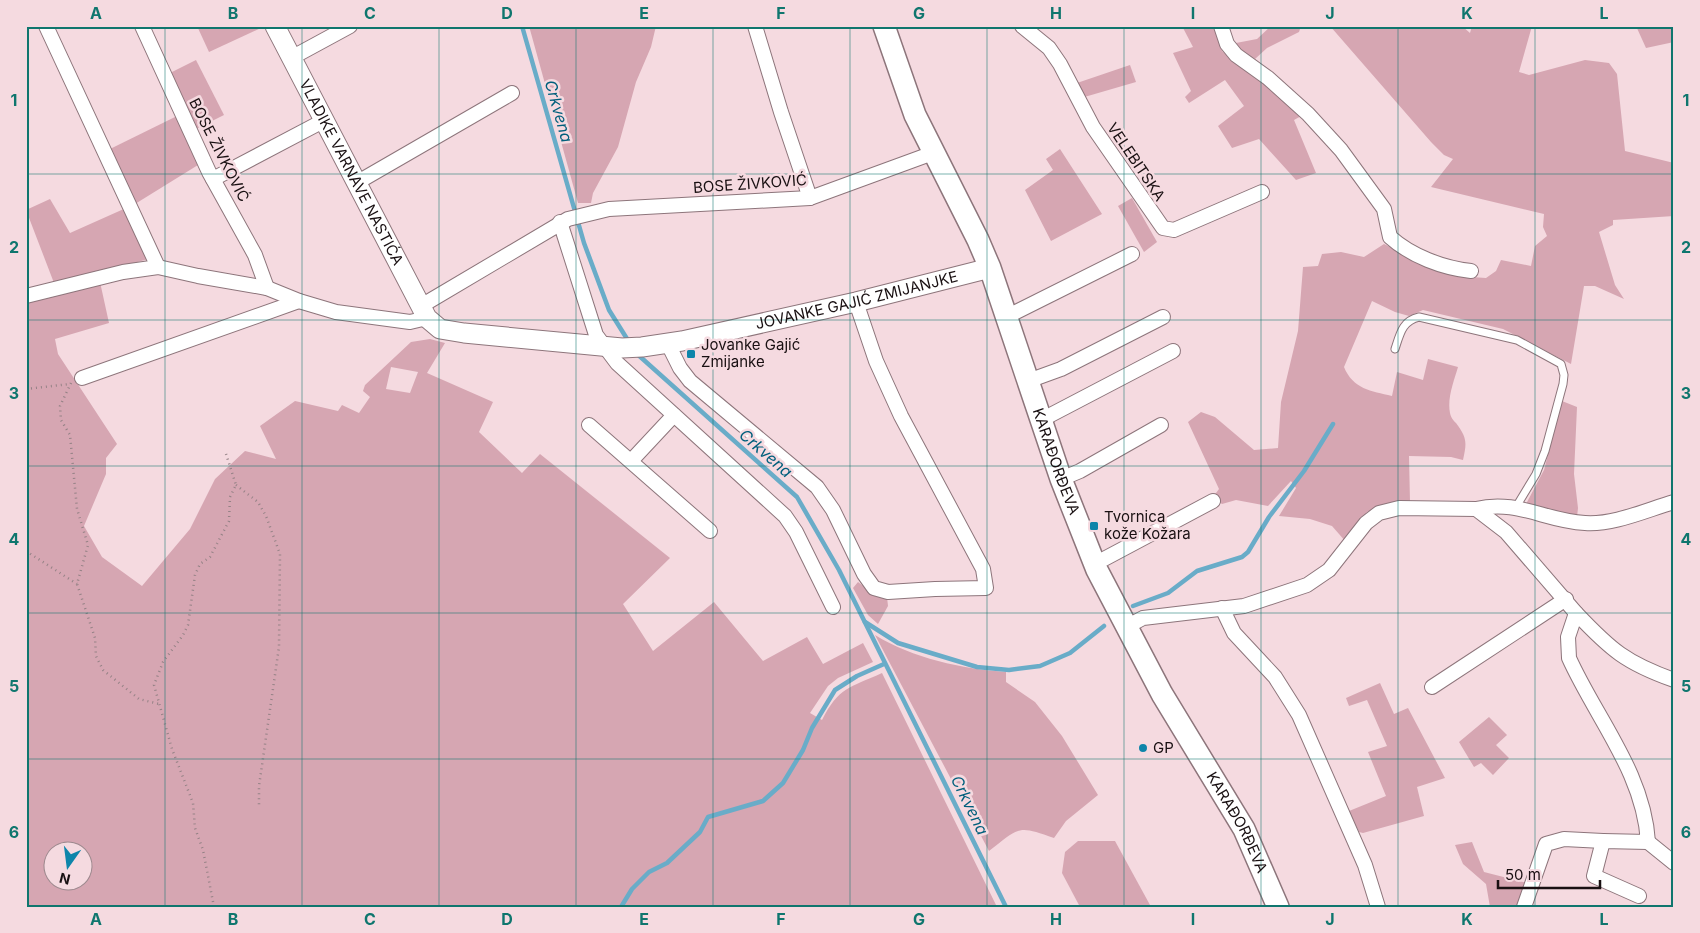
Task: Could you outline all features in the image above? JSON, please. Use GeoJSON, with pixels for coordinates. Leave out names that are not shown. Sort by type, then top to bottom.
{"type":"FeatureCollection","features":[{"type":"Feature","properties":{"kind":"main road","name":"KARAĐORĐEVA"},"geometry":{"type":"LineString","coordinates":[[884,26],[914,115],[978,240],[990,268],[1061,479],[1093,562],[1162,694],[1244,828],[1278,907]]}},
{"type":"Feature","properties":{"kind":"street"},"geometry":{"type":"LineString","coordinates":[[46,26],[158,266]]}},
{"type":"Feature","properties":{"kind":"street","name":"BOSE ŽIVKOVIĆ"},"geometry":{"type":"LineString","coordinates":[[142,26],[213,179],[255,255],[267,288]]}},
{"type":"Feature","properties":{"kind":"street","name":"VLADIKE VARNAVE NASTIĆA"},"geometry":{"type":"LineString","coordinates":[[274,26],[358,182],[424,312]]}},
{"type":"Feature","properties":{"kind":"street"},"geometry":{"type":"LineString","coordinates":[[291,58],[350,26]]}},
{"type":"Feature","properties":{"kind":"street"},"geometry":{"type":"LineString","coordinates":[[755,26],[810,198]]}},
{"type":"Feature","properties":{"kind":"street","name":"VELEBITSKA"},"geometry":{"type":"LineString","coordinates":[[1022,26],[1049,48],[1060,64],[1093,126],[1163,228],[1174,230],[1262,192]]}},
{"type":"Feature","properties":{"kind":"street"},"geometry":{"type":"LineString","coordinates":[[1221,26],[1227,44],[1236,55],[1268,78],[1308,114],[1341,150],[1384,209],[1390,237],[1406,248],[1443,266],[1471,271]]}},
{"type":"Feature","properties":{"kind":"street"},"geometry":{"type":"LineString","coordinates":[[358,182],[512,94]]}},
{"type":"Feature","properties":{"kind":"street"},"geometry":{"type":"LineString","coordinates":[[213,179],[324,120]]}},
{"type":"Feature","properties":{"kind":"street","name":"BOSE ŽIVKOVIĆ"},"geometry":{"type":"LineString","coordinates":[[564,221],[592,212],[627,207],[810,198],[925,158],[933,153]]}},
{"type":"Feature","properties":{"kind":"street"},"geometry":{"type":"LineString","coordinates":[[26,296],[122,272],[158,266],[198,276],[267,288],[299,301],[336,312],[410,322],[564,221],[596,335],[603,346],[617,363],[791,523],[833,607]]}},
{"type":"Feature","properties":{"kind":"street"},"geometry":{"type":"LineString","coordinates":[[1006,317],[1132,254]]}},
{"type":"Feature","properties":{"kind":"street","name":"JOVANKE GAJIĆ ZMIJANJKE"},"geometry":{"type":"LineString","coordinates":[[424,312],[436,327],[444,330],[535,341],[622,348],[642,347],[668,344],[856,302],[990,268]]}},
{"type":"Feature","properties":{"kind":"street"},"geometry":{"type":"LineString","coordinates":[[76,381],[299,301]]}},
{"type":"Feature","properties":{"kind":"street"},"geometry":{"type":"LineString","coordinates":[[668,344],[680,368],[690,381],[799,471],[821,493],[834,510],[871,585],[879,591],[888,592],[986,588],[983,569],[901,416],[876,361],[856,302]]}},
{"type":"Feature","properties":{"kind":"street"},"geometry":{"type":"LineString","coordinates":[[1028,381],[1062,369],[1163,317]]}},
{"type":"Feature","properties":{"kind":"street"},"geometry":{"type":"LineString","coordinates":[[1041,420],[1173,351]]}},
{"type":"Feature","properties":{"kind":"street"},"geometry":{"type":"LineString","coordinates":[[631,462],[674,415]]}},
{"type":"Feature","properties":{"kind":"street"},"geometry":{"type":"LineString","coordinates":[[589,425],[710,531]]}},
{"type":"Feature","properties":{"kind":"street"},"geometry":{"type":"LineString","coordinates":[[1061,479],[1080,471],[1161,425]]}},
{"type":"Feature","properties":{"kind":"street"},"geometry":{"type":"LineString","coordinates":[[1093,562],[1104,559],[1213,501]]}},
{"type":"Feature","properties":{"kind":"street"},"geometry":{"type":"LineString","coordinates":[[1126,627],[1143,618],[1244,606],[1274,597],[1316,580],[1340,558],[1366,523],[1373,517],[1388,510],[1399,508],[1476,509],[1492,505],[1516,507],[1562,520],[1594,523],[1605,522],[1674,502]]}},
{"type":"Feature","properties":{"kind":"street"},"geometry":{"type":"LineString","coordinates":[[1476,509],[1506,532],[1602,640],[1625,659],[1674,680]]}},
{"type":"Feature","properties":{"kind":"street"},"geometry":{"type":"LineString","coordinates":[[1432,687],[1566,598]]}},
{"type":"Feature","properties":{"kind":"street"},"geometry":{"type":"LineString","coordinates":[[1222,608],[1234,633],[1275,677],[1299,715],[1365,864],[1378,907]]}},
{"type":"Feature","properties":{"kind":"street"},"geometry":{"type":"LineString","coordinates":[[1576,613],[1568,636],[1568,658],[1634,783],[1644,809],[1648,842]]}},
{"type":"Feature","properties":{"kind":"street"},"geometry":{"type":"LineString","coordinates":[[1524,907],[1546,844],[1564,839],[1648,842],[1674,863]]}},
{"type":"Feature","properties":{"kind":"street"},"geometry":{"type":"LineString","coordinates":[[1603,841],[1594,876],[1639,896]]}},
{"type":"Feature","properties":{"kind":"lane"},"geometry":{"type":"LineString","coordinates":[[1395,349],[1403,327],[1409,319],[1419,317],[1517,340],[1561,364],[1564,375],[1563,384],[1545,450],[1536,474],[1516,507]]}},
{"type":"Feature","properties":{"kind":"path"},"geometry":{"type":"LineString","coordinates":[[26,389],[76,381]]}},
{"type":"Feature","properties":{"kind":"path"},"geometry":{"type":"LineString","coordinates":[[76,381],[60,406],[62,420],[70,434],[77,509],[88,545],[77,584],[95,638],[96,656],[103,670],[139,699],[159,704]]}},
{"type":"Feature","properties":{"kind":"path"},"geometry":{"type":"LineString","coordinates":[[226,454],[236,484],[258,502],[266,516],[280,554],[280,648],[259,786],[259,807]]}},
{"type":"Feature","properties":{"kind":"path"},"geometry":{"type":"LineString","coordinates":[[214,907],[202,850],[195,828],[193,803],[154,685],[156,677],[183,636],[188,625],[195,575],[200,564],[210,557],[229,521],[230,497],[236,484]]}},
{"type":"Feature","properties":{"kind":"path"},"geometry":{"type":"LineString","coordinates":[[26,551],[77,584]]}},
{"type":"Feature","properties":{"kind":"shaded area"},"geometry":{"type":"Polygon","coordinates":[[[197,26],[262,26],[263,27],[209,52],[197,26]]]}},
{"type":"Feature","properties":{"kind":"shaded area"},"geometry":{"type":"Polygon","coordinates":[[[529,26],[656,26],[651,47],[636,82],[618,147],[593,193],[591,203],[578,203],[529,26]]]}},
{"type":"Feature","properties":{"kind":"shaded area"},"geometry":{"type":"Polygon","coordinates":[[[1182,26],[1215,26],[1222,51],[1303,115],[1294,120],[1316,173],[1296,180],[1259,139],[1232,148],[1218,126],[1244,106],[1225,80],[1189,103],[1185,97],[1191,91],[1173,53],[1193,47],[1182,26]]]}},
{"type":"Feature","properties":{"kind":"shaded area"},"geometry":{"type":"Polygon","coordinates":[[[1271,26],[1301,26],[1299,32],[1267,48],[1255,59],[1246,55],[1236,43],[1257,39],[1271,26]]]}},
{"type":"Feature","properties":{"kind":"shaded area"},"geometry":{"type":"Polygon","coordinates":[[[1330,26],[1462,26],[1470,33],[1472,26],[1532,26],[1519,72],[1529,75],[1585,60],[1609,63],[1617,74],[1625,151],[1674,163],[1674,216],[1613,220],[1613,225],[1599,232],[1615,285],[1624,299],[1595,286],[1584,286],[1571,364],[1503,329],[1423,310],[1409,316],[1395,312],[1372,301],[1344,367],[1348,374],[1352,380],[1364,388],[1392,396],[1397,372],[1423,380],[1428,359],[1458,367],[1451,390],[1449,407],[1452,418],[1464,437],[1465,449],[1463,460],[1451,457],[1409,456],[1410,502],[1387,504],[1367,512],[1346,542],[1332,526],[1310,519],[1279,516],[1296,488],[1291,481],[1268,506],[1236,500],[1222,504],[1213,497],[1219,489],[1188,422],[1201,412],[1215,417],[1254,450],[1278,448],[1281,402],[1298,331],[1303,267],[1318,266],[1322,254],[1341,252],[1364,257],[1384,244],[1421,262],[1446,271],[1459,275],[1486,278],[1496,271],[1501,260],[1531,266],[1535,246],[1547,236],[1543,227],[1544,214],[1431,187],[1453,159],[1444,155],[1431,142],[1330,26]]]}},
{"type":"Feature","properties":{"kind":"shaded area"},"geometry":{"type":"Polygon","coordinates":[[[1636,26],[1674,26],[1674,42],[1646,48],[1636,26]]]}},
{"type":"Feature","properties":{"kind":"shaded area"},"geometry":{"type":"Polygon","coordinates":[[[196,60],[224,115],[194,130],[170,73],[196,60]]]}},
{"type":"Feature","properties":{"kind":"shaded area"},"geometry":{"type":"Polygon","coordinates":[[[1130,65],[1136,82],[1081,98],[1077,83],[1130,65]]]}},
{"type":"Feature","properties":{"kind":"shaded area"},"geometry":{"type":"Polygon","coordinates":[[[177,116],[198,165],[135,204],[110,149],[177,116]]]}},
{"type":"Feature","properties":{"kind":"shaded area"},"geometry":{"type":"Polygon","coordinates":[[[1060,149],[1102,214],[1051,241],[1025,190],[1053,170],[1046,159],[1060,149]]]}},
{"type":"Feature","properties":{"kind":"shaded area"},"geometry":{"type":"Polygon","coordinates":[[[1132,198],[1157,242],[1144,252],[1118,206],[1132,198]]]}},
{"type":"Feature","properties":{"kind":"shaded area"},"geometry":{"type":"Polygon","coordinates":[[[50,199],[70,233],[126,208],[148,259],[97,274],[54,283],[26,210],[50,199]]]}},
{"type":"Feature","properties":{"kind":"shaded area"},"geometry":{"type":"Polygon","coordinates":[[[100,282],[109,323],[55,339],[58,354],[117,444],[106,458],[106,474],[84,526],[102,557],[142,586],[190,529],[215,479],[245,451],[276,459],[260,426],[295,401],[338,411],[342,405],[359,413],[370,397],[363,391],[365,385],[411,342],[430,339],[445,343],[427,373],[493,402],[479,432],[522,473],[540,454],[670,558],[623,604],[653,651],[714,602],[763,661],[807,637],[823,664],[863,643],[873,662],[838,678],[828,686],[810,713],[822,720],[834,701],[846,690],[882,673],[997,907],[26,907],[26,300],[100,282]],[[391,367],[386,389],[410,393],[418,372],[391,367]]]}},
{"type":"Feature","properties":{"kind":"shaded area"},"geometry":{"type":"Polygon","coordinates":[[[1562,401],[1577,407],[1574,474],[1578,508],[1577,517],[1526,504],[1544,470],[1562,401]]]}},
{"type":"Feature","properties":{"kind":"shaded area"},"geometry":{"type":"Polygon","coordinates":[[[858,582],[871,592],[887,597],[888,606],[878,624],[868,615],[853,588],[858,582]]]}},
{"type":"Feature","properties":{"kind":"shaded area"},"geometry":{"type":"Polygon","coordinates":[[[875,635],[905,650],[938,661],[1006,672],[1006,682],[1035,702],[1062,736],[1098,795],[1066,821],[1054,838],[1033,831],[1019,831],[1007,837],[989,851],[875,635]]]}},
{"type":"Feature","properties":{"kind":"shaded area"},"geometry":{"type":"Polygon","coordinates":[[[1380,683],[1394,714],[1408,708],[1445,778],[1417,787],[1424,816],[1363,833],[1359,832],[1349,811],[1386,796],[1368,752],[1387,746],[1367,700],[1349,706],[1346,698],[1380,683]]]}},
{"type":"Feature","properties":{"kind":"shaded area"},"geometry":{"type":"Polygon","coordinates":[[[1489,717],[1507,735],[1496,745],[1509,758],[1493,775],[1481,763],[1474,767],[1459,742],[1489,717]]]}},
{"type":"Feature","properties":{"kind":"shaded area"},"geometry":{"type":"Polygon","coordinates":[[[1078,841],[1115,841],[1150,905],[1080,907],[1062,873],[1065,852],[1078,841]]]}},
{"type":"Feature","properties":{"kind":"shaded area"},"geometry":{"type":"Polygon","coordinates":[[[1472,842],[1484,872],[1527,883],[1517,907],[1490,907],[1486,884],[1463,864],[1455,845],[1472,842]]]}},
{"type":"Feature","properties":{"kind":"waterway","name":"Crkvena"},"geometry":{"type":"LineString","coordinates":[[522,26],[584,243],[609,310],[629,342]]}},
{"type":"Feature","properties":{"kind":"waterway","name":"Crkvena"},"geometry":{"type":"LineString","coordinates":[[636,353],[797,497],[839,570],[1006,907]]}},
{"type":"Feature","properties":{"kind":"waterway"},"geometry":{"type":"LineString","coordinates":[[1133,606],[1168,593],[1197,571],[1242,557],[1248,552],[1269,517],[1304,471],[1333,424]]}},
{"type":"Feature","properties":{"kind":"waterway"},"geometry":{"type":"LineString","coordinates":[[865,622],[898,643],[977,667],[1009,670],[1040,666],[1070,653],[1104,626]]}},
{"type":"Feature","properties":{"kind":"waterway"},"geometry":{"type":"LineString","coordinates":[[621,907],[632,889],[649,872],[667,863],[700,832],[708,817],[763,801],[783,783],[803,750],[812,728],[835,690],[857,676],[884,664]]}},
{"type":"Feature","properties":{"kind":"place","name":"Jovanke Gajić Zmijanke"},"geometry":{"type":"Point","coordinates":[691,354]}},
{"type":"Feature","properties":{"kind":"place","name":"Tvornica kože Kožara"},"geometry":{"type":"Point","coordinates":[1094,526]}},
{"type":"Feature","properties":{"kind":"place","name":"GP"},"geometry":{"type":"Point","coordinates":[1143,748]}}]}
